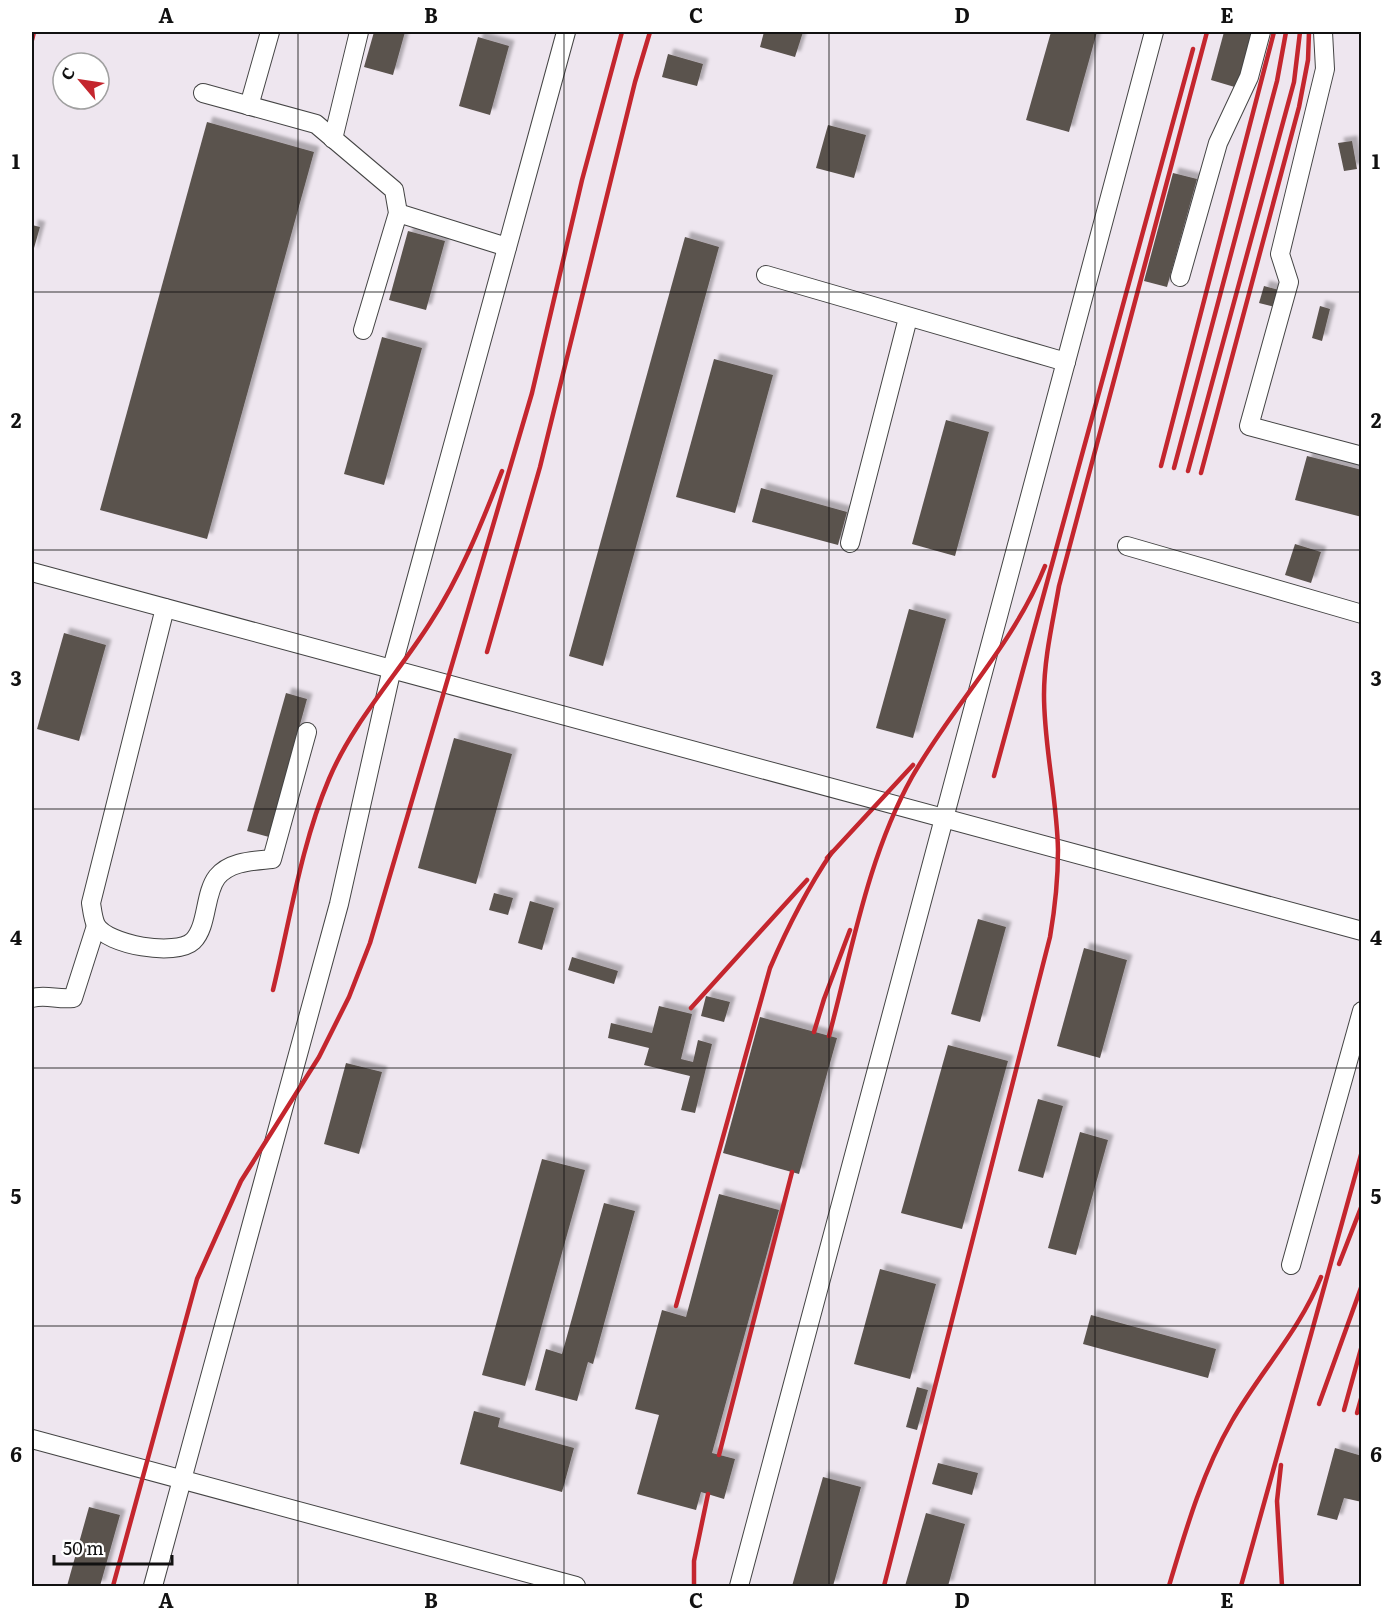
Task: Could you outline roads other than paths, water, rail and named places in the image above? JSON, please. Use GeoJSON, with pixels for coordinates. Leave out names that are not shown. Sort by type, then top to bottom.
{"type":"FeatureCollection","features":[{"type":"Feature","properties":{"kind":"lane"},"geometry":{"type":"LineString","coordinates":[[249,106],[270,32]]}},
{"type":"Feature","properties":{"kind":"lane"},"geometry":{"type":"LineString","coordinates":[[333,139],[359,32]]}},
{"type":"Feature","properties":{"kind":"lane"},"geometry":{"type":"LineString","coordinates":[[153,1587],[339,904],[392,668],[566,32]]}},
{"type":"Feature","properties":{"kind":"lane"},"geometry":{"type":"LineString","coordinates":[[739,1587],[1154,32]]}},
{"type":"Feature","properties":{"kind":"lane"},"geometry":{"type":"LineString","coordinates":[[1180,277],[1218,143],[1249,77],[1261,32]]}},
{"type":"Feature","properties":{"kind":"lane"},"geometry":{"type":"LineString","coordinates":[[1323,32],[1325,69],[1280,254],[1289,282],[1249,426],[1362,456]]}},
{"type":"Feature","properties":{"kind":"lane"},"geometry":{"type":"LineString","coordinates":[[203,93],[316,124],[394,190],[398,213],[363,330]]}},
{"type":"Feature","properties":{"kind":"lane"},"geometry":{"type":"LineString","coordinates":[[398,213],[507,247]]}},
{"type":"Feature","properties":{"kind":"lane"},"geometry":{"type":"LineString","coordinates":[[766,275],[1066,362]]}},
{"type":"Feature","properties":{"kind":"lane"},"geometry":{"type":"LineString","coordinates":[[850,543],[908,318]]}},
{"type":"Feature","properties":{"kind":"lane"},"geometry":{"type":"LineString","coordinates":[[1127,546],[1362,614]]}},
{"type":"Feature","properties":{"kind":"lane"},"geometry":{"type":"LineString","coordinates":[[32,572],[1362,931]]}},
{"type":"Feature","properties":{"kind":"lane"},"geometry":{"type":"LineString","coordinates":[[32,998],[43,995],[63,999],[73,998],[96,926],[91,903],[165,608]]}},
{"type":"Feature","properties":{"kind":"lane"},"geometry":{"type":"LineString","coordinates":[[96,926],[109,937],[159,950],[183,948],[195,939],[217,877],[233,865],[272,859],[307,732]]}},
{"type":"Feature","properties":{"kind":"lane"},"geometry":{"type":"LineString","coordinates":[[1291,1265],[1362,1011]]}},
{"type":"Feature","properties":{"kind":"lane"},"geometry":{"type":"LineString","coordinates":[[32,1439],[576,1587]]}},
{"type":"Feature","properties":{"kind":"railway"},"geometry":{"type":"LineString","coordinates":[[32,40],[34,32]]}},
{"type":"Feature","properties":{"kind":"railway"},"geometry":{"type":"LineString","coordinates":[[113,1586],[197,1279],[241,1181],[319,1057],[349,997],[370,943],[532,393],[582,180],[622,32]]}},
{"type":"Feature","properties":{"kind":"railway"},"geometry":{"type":"LineString","coordinates":[[487,652],[540,467],[635,82],[650,32]]}},
{"type":"Feature","properties":{"kind":"railway"},"geometry":{"type":"LineString","coordinates":[[884,1586],[1050,937],[1056,894],[1058,850],[1046,734],[1044,681],[1059,586],[1207,32]]}},
{"type":"Feature","properties":{"kind":"railway"},"geometry":{"type":"LineString","coordinates":[[1161,466],[1274,32]]}},
{"type":"Feature","properties":{"kind":"railway"},"geometry":{"type":"LineString","coordinates":[[1174,468],[1277,81],[1286,32]]}},
{"type":"Feature","properties":{"kind":"railway"},"geometry":{"type":"LineString","coordinates":[[1188,471],[1294,82],[1300,32]]}},
{"type":"Feature","properties":{"kind":"railway"},"geometry":{"type":"LineString","coordinates":[[1201,473],[1299,107],[1308,60],[1309,32]]}},
{"type":"Feature","properties":{"kind":"railway"},"geometry":{"type":"LineString","coordinates":[[994,776],[1193,49]]}},
{"type":"Feature","properties":{"kind":"railway"},"geometry":{"type":"LineString","coordinates":[[273,990],[303,856],[329,779],[350,738],[441,605],[470,549],[502,471]]}},
{"type":"Feature","properties":{"kind":"railway"},"geometry":{"type":"LineString","coordinates":[[829,1036],[872,871],[897,807],[928,750],[1017,622],[1045,566]]}},
{"type":"Feature","properties":{"kind":"railway"},"geometry":{"type":"LineString","coordinates":[[827,858],[913,765]]}},
{"type":"Feature","properties":{"kind":"railway"},"geometry":{"type":"LineString","coordinates":[[676,1306],[770,968],[798,908],[832,852]]}},
{"type":"Feature","properties":{"kind":"railway"},"geometry":{"type":"LineString","coordinates":[[691,1008],[807,880]]}},
{"type":"Feature","properties":{"kind":"railway"},"geometry":{"type":"LineString","coordinates":[[814,1032],[850,930]]}},
{"type":"Feature","properties":{"kind":"railway"},"geometry":{"type":"LineString","coordinates":[[1241,1586],[1362,1151]]}},
{"type":"Feature","properties":{"kind":"railway"},"geometry":{"type":"LineString","coordinates":[[719,1455],[792,1172]]}},
{"type":"Feature","properties":{"kind":"railway"},"geometry":{"type":"LineString","coordinates":[[1339,1264],[1362,1205]]}},
{"type":"Feature","properties":{"kind":"railway"},"geometry":{"type":"LineString","coordinates":[[1169,1586],[1196,1502],[1221,1441],[1243,1403],[1302,1315],[1321,1277]]}},
{"type":"Feature","properties":{"kind":"railway"},"geometry":{"type":"LineString","coordinates":[[1319,1404],[1362,1285]]}},
{"type":"Feature","properties":{"kind":"railway"},"geometry":{"type":"LineString","coordinates":[[1344,1410],[1362,1345]]}},
{"type":"Feature","properties":{"kind":"railway"},"geometry":{"type":"LineString","coordinates":[[1357,1413],[1362,1395]]}},
{"type":"Feature","properties":{"kind":"railway"},"geometry":{"type":"LineString","coordinates":[[1281,1465],[1277,1501],[1282,1586]]}},
{"type":"Feature","properties":{"kind":"railway"},"geometry":{"type":"LineString","coordinates":[[694,1586],[694,1561],[708,1494]]}}]}
